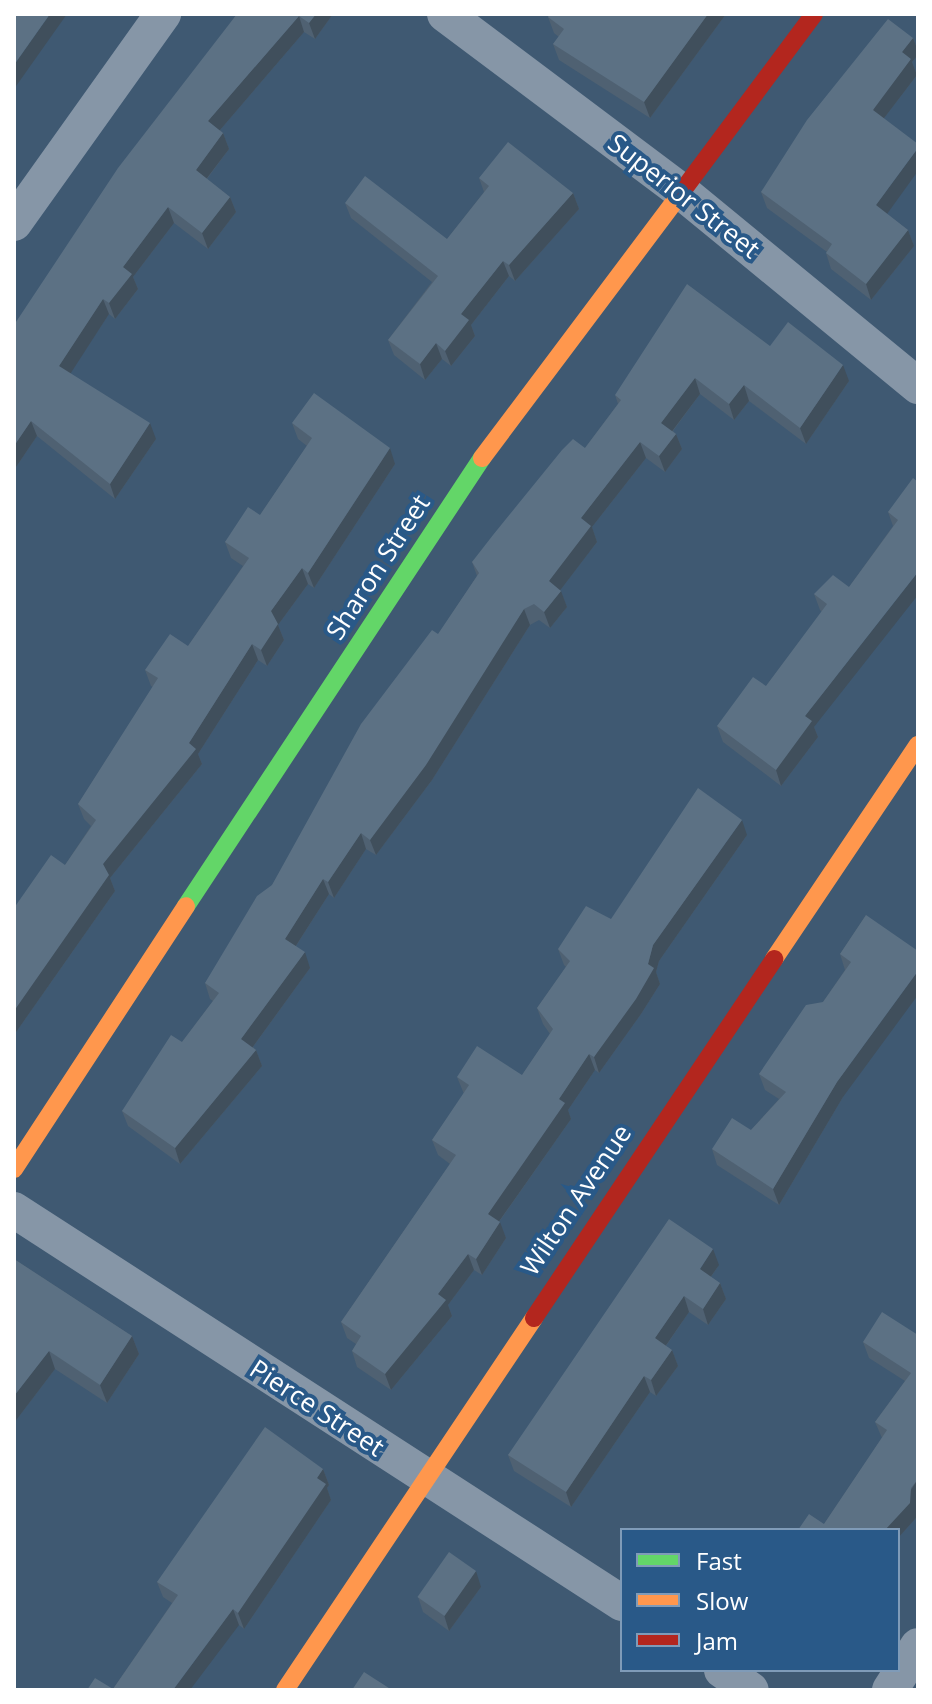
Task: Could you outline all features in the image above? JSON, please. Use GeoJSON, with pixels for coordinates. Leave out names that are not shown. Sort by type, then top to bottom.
{"type":"FeatureCollection","features":[{"type":"Feature","properties":{"kind":"street"},"geometry":{"type":"LineString","coordinates":[[14,223],[163,14]]}},
{"type":"Feature","properties":{"kind":"street","name":"Superior Street"},"geometry":{"type":"LineString","coordinates":[[445,14],[682,192],[918,386]]}},
{"type":"Feature","properties":{"kind":"street","name":"Sharon Street"},"geometry":{"type":"LineString","coordinates":[[14,1169],[470,474],[814,14]]}},
{"type":"Feature","properties":{"kind":"street","name":"Wilton Avenue"},"geometry":{"type":"LineString","coordinates":[[285,1690],[423,1476],[918,745]]}},
{"type":"Feature","properties":{"kind":"street","name":"Pierce Street"},"geometry":{"type":"LineString","coordinates":[[14,1210],[620,1602]]}},
{"type":"Feature","properties":{"kind":"street"},"geometry":{"type":"LineString","coordinates":[[890,1690],[918,1646]]}},
{"type":"Feature","properties":{"kind":"street"},"geometry":{"type":"LineString","coordinates":[[725,1672],[751,1690]]}},
{"type":"Feature","properties":{"kind":"building"},"geometry":{"type":"Polygon","coordinates":[[[14,14],[50,14],[14,65],[14,14]]]}},
{"type":"Feature","properties":{"kind":"building"},"geometry":{"type":"Polygon","coordinates":[[[237,14],[316,14],[309,23],[299,16],[208,121],[223,133],[196,170],[230,197],[202,233],[168,207],[123,267],[132,274],[109,303],[103,299],[59,366],[150,423],[110,484],[31,421],[14,446],[14,325],[118,168],[237,14]]]}},
{"type":"Feature","properties":{"kind":"building"},"geometry":{"type":"Polygon","coordinates":[[[550,14],[708,14],[644,102],[553,44],[564,29],[548,17],[550,14]]]}},
{"type":"Feature","properties":{"kind":"building"},"geometry":{"type":"Polygon","coordinates":[[[888,19],[913,38],[902,52],[911,59],[873,110],[918,144],[918,148],[876,205],[908,230],[866,284],[826,253],[832,244],[761,192],[807,120],[888,19]]]}},
{"type":"Feature","properties":{"kind":"building"},"geometry":{"type":"Polygon","coordinates":[[[508,142],[573,193],[509,265],[503,261],[461,314],[469,320],[445,351],[436,343],[420,364],[388,340],[438,276],[345,203],[365,176],[447,239],[489,186],[479,178],[508,142]]]}},
{"type":"Feature","properties":{"kind":"building"},"geometry":{"type":"Polygon","coordinates":[[[687,284],[770,346],[788,322],[843,365],[800,428],[744,385],[729,404],[695,378],[661,423],[676,434],[659,456],[640,442],[581,518],[591,526],[549,581],[561,591],[544,612],[534,604],[524,609],[426,765],[370,840],[361,833],[328,882],[323,879],[285,939],[305,952],[241,1039],[256,1050],[175,1148],[122,1111],[171,1035],[182,1042],[219,993],[205,983],[257,896],[272,885],[361,724],[432,630],[438,634],[479,573],[472,562],[493,535],[562,450],[573,439],[585,448],[621,400],[615,395],[687,284]]]}},
{"type":"Feature","properties":{"kind":"building"},"geometry":{"type":"Polygon","coordinates":[[[314,393],[390,448],[308,573],[302,568],[271,611],[278,624],[261,650],[252,644],[189,743],[196,749],[103,864],[109,875],[14,1011],[14,908],[51,855],[65,865],[96,820],[78,804],[158,678],[145,670],[170,634],[188,646],[249,558],[225,542],[248,507],[260,515],[312,438],[292,423],[314,393]]]}},
{"type":"Feature","properties":{"kind":"building"},"geometry":{"type":"Polygon","coordinates":[[[913,478],[918,482],[918,572],[805,716],[812,721],[776,770],[717,726],[753,677],[766,686],[827,604],[814,594],[833,575],[849,587],[898,520],[888,512],[913,478]]]}},
{"type":"Feature","properties":{"kind":"building"},"geometry":{"type":"Polygon","coordinates":[[[698,788],[742,820],[653,945],[648,964],[654,968],[636,999],[594,1057],[589,1054],[559,1099],[565,1103],[488,1214],[500,1222],[476,1259],[468,1254],[438,1294],[446,1300],[385,1374],[352,1351],[361,1336],[341,1322],[456,1155],[432,1140],[469,1085],[457,1077],[477,1046],[522,1075],[553,1029],[537,1008],[570,961],[558,949],[586,906],[611,919],[698,788]]]}},
{"type":"Feature","properties":{"kind":"building"},"geometry":{"type":"Polygon","coordinates":[[[866,915],[918,951],[918,971],[837,1082],[773,1189],[712,1149],[732,1118],[751,1130],[786,1092],[759,1074],[806,1005],[823,1002],[851,962],[840,954],[866,915]]]}},
{"type":"Feature","properties":{"kind":"building"},"geometry":{"type":"Polygon","coordinates":[[[669,1219],[713,1249],[700,1269],[720,1283],[703,1309],[684,1296],[655,1338],[672,1350],[651,1380],[644,1376],[566,1492],[508,1455],[669,1219]]]}},
{"type":"Feature","properties":{"kind":"building"},"geometry":{"type":"Polygon","coordinates":[[[14,1259],[132,1336],[100,1385],[49,1351],[14,1396],[14,1259]]]}},
{"type":"Feature","properties":{"kind":"building"},"geometry":{"type":"Polygon","coordinates":[[[882,1312],[918,1335],[918,1479],[911,1488],[910,1503],[887,1528],[799,1528],[809,1514],[824,1524],[887,1430],[875,1422],[911,1373],[863,1342],[882,1312]]]}},
{"type":"Feature","properties":{"kind":"building"},"geometry":{"type":"Polygon","coordinates":[[[265,1427],[323,1469],[317,1478],[326,1484],[238,1613],[233,1609],[173,1690],[87,1690],[95,1678],[113,1689],[178,1595],[157,1582],[265,1427]]]}},
{"type":"Feature","properties":{"kind":"building"},"geometry":{"type":"Polygon","coordinates":[[[449,1552],[476,1571],[444,1616],[417,1597],[449,1552]]]}},
{"type":"Feature","properties":{"kind":"building"},"geometry":{"type":"Polygon","coordinates":[[[364,1672],[392,1690],[352,1690],[364,1672]]]}},
{"type":"Feature","properties":{"kind":"traffic: fast"},"geometry":{"type":"LineString","coordinates":[[186,906],[482,458]]}},
{"type":"Feature","properties":{"kind":"traffic: slow"},"geometry":{"type":"LineString","coordinates":[[482,458],[683,190]]}},
{"type":"Feature","properties":{"kind":"traffic: slow"},"geometry":{"type":"LineString","coordinates":[[774,959],[918,745]]}},
{"type":"Feature","properties":{"kind":"traffic: slow"},"geometry":{"type":"LineString","coordinates":[[14,1169],[186,906]]}},
{"type":"Feature","properties":{"kind":"traffic: slow"},"geometry":{"type":"LineString","coordinates":[[285,1690],[534,1318]]}},
{"type":"Feature","properties":{"kind":"traffic: jam"},"geometry":{"type":"LineString","coordinates":[[683,190],[814,14]]}},
{"type":"Feature","properties":{"kind":"traffic: jam"},"geometry":{"type":"LineString","coordinates":[[534,1318],[774,959]]}}]}
